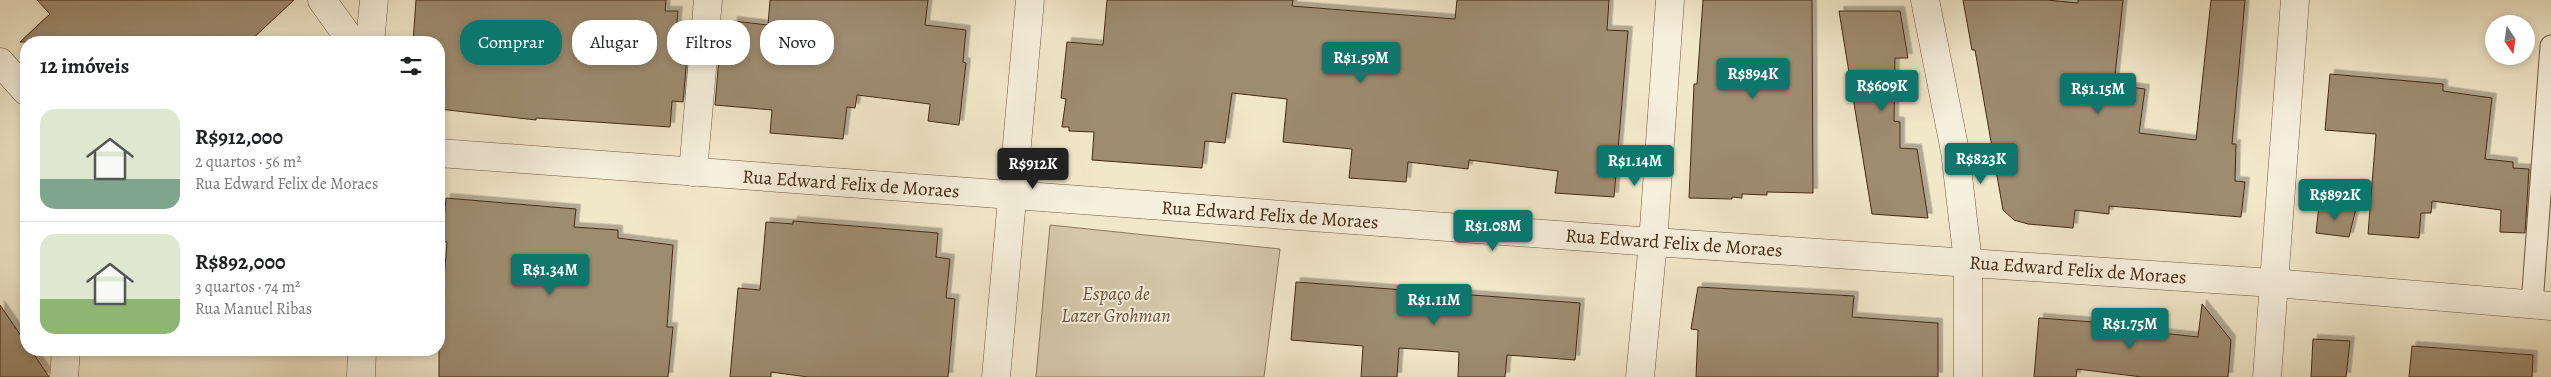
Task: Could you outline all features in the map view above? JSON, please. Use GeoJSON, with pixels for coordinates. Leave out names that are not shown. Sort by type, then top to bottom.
{"type":"FeatureCollection","features":[{"type":"Feature","properties":{"kind":"street"},"geometry":{"type":"LineString","coordinates":[[322,0],[348,36]]}},
{"type":"Feature","properties":{"kind":"street"},"geometry":{"type":"LineString","coordinates":[[371,36],[374,0]]}},
{"type":"Feature","properties":{"kind":"street"},"geometry":{"type":"LineString","coordinates":[[693,172],[708,0]]}},
{"type":"Feature","properties":{"kind":"street"},"geometry":{"type":"LineString","coordinates":[[996,377],[1030,0]]}},
{"type":"Feature","properties":{"kind":"street"},"geometry":{"type":"LineString","coordinates":[[1640,377],[1653,242],[1670,0]]}},
{"type":"Feature","properties":{"kind":"street"},"geometry":{"type":"LineString","coordinates":[[1925,0],[1955,151],[1968,262],[1968,377]]}},
{"type":"Feature","properties":{"kind":"street"},"geometry":{"type":"LineString","coordinates":[[2267,377],[2295,0]]}},
{"type":"Feature","properties":{"kind":"street"},"geometry":{"type":"LineString","coordinates":[[0,62],[20,84]]}},
{"type":"Feature","properties":{"kind":"street","name":"Rua Edward Felix de Moraes"},"geometry":{"type":"LineString","coordinates":[[445,153],[1653,242],[2273,283],[2541,305]]}},
{"type":"Feature","properties":{"kind":"street"},"geometry":{"type":"LineString","coordinates":[[64,377],[66,356]]}},
{"type":"Feature","properties":{"kind":"street"},"geometry":{"type":"LineString","coordinates":[[361,377],[362,356]]}},
{"type":"Feature","properties":{"kind":"lane"},"geometry":{"type":"LineString","coordinates":[[2541,305],[2551,46]]}},
{"type":"Feature","properties":{"kind":"green space","name":"Espaço de Lazer Grohman"},"geometry":{"type":"Polygon","coordinates":[[[1050,225],[1280,249],[1264,377],[1036,377],[1050,225]]]}},
{"type":"Feature","properties":{"kind":"building"},"geometry":{"type":"Polygon","coordinates":[[[37,0],[294,0],[255,36],[26,36],[50,14],[37,0]]]}},
{"type":"Feature","properties":{"kind":"building"},"geometry":{"type":"Polygon","coordinates":[[[416,0],[666,0],[665,11],[678,11],[677,20],[667,20],[667,65],[686,65],[683,102],[672,101],[670,127],[536,118],[536,120],[445,110],[445,36],[413,36],[416,0]]]}},
{"type":"Feature","properties":{"kind":"building"},"geometry":{"type":"Polygon","coordinates":[[[770,0],[928,0],[925,25],[966,30],[963,62],[966,63],[959,125],[928,121],[930,104],[857,95],[855,108],[847,107],[843,139],[770,133],[772,110],[715,105],[718,65],[750,65],[750,23],[760,24],[760,65],[834,65],[834,20],[768,20],[770,0]]]}},
{"type":"Feature","properties":{"kind":"building"},"geometry":{"type":"Polygon","coordinates":[[[1107,0],[1293,0],[1292,6],[1455,19],[1457,0],[1609,0],[1607,30],[1628,31],[1614,197],[1555,193],[1558,171],[1469,160],[1468,169],[1408,162],[1406,182],[1349,178],[1352,149],[1283,142],[1287,99],[1232,93],[1225,143],[1205,141],[1202,168],[1092,160],[1094,132],[1069,131],[1069,127],[1062,127],[1066,99],[1061,98],[1067,42],[1103,45],[1107,0]]]}},
{"type":"Feature","properties":{"kind":"building"},"geometry":{"type":"Polygon","coordinates":[[[1703,0],[1812,0],[1813,193],[1767,192],[1767,195],[1742,194],[1742,198],[1732,197],[1732,199],[1689,198],[1694,84],[1697,84],[1703,0]]]}},
{"type":"Feature","properties":{"kind":"building"},"geometry":{"type":"Polygon","coordinates":[[[1963,0],[2047,0],[2078,3],[2078,0],[2123,0],[2114,85],[2145,89],[2139,133],[2196,140],[2211,0],[2245,0],[2232,144],[2236,144],[2235,181],[2245,182],[2241,217],[2109,206],[2109,214],[2075,210],[2073,228],[2028,224],[2014,220],[2003,210],[1975,50],[1972,50],[1963,0]]]}},
{"type":"Feature","properties":{"kind":"building"},"geometry":{"type":"Polygon","coordinates":[[[1839,11],[1900,11],[1908,58],[1895,58],[1894,121],[1900,122],[1900,148],[1917,149],[1928,218],[1872,214],[1839,11]]]}},
{"type":"Feature","properties":{"kind":"building"},"geometry":{"type":"Polygon","coordinates":[[[2330,74],[2443,84],[2443,91],[2492,98],[2485,159],[2513,162],[2513,168],[2529,169],[2525,233],[2500,232],[2501,210],[2432,201],[2431,213],[2421,213],[2419,238],[2368,234],[2376,134],[2325,130],[2330,74]]]}},
{"type":"Feature","properties":{"kind":"building"},"geometry":{"type":"Polygon","coordinates":[[[446,198],[576,209],[574,227],[618,230],[618,238],[673,245],[667,327],[673,327],[668,377],[439,377],[439,356],[445,356],[445,267],[447,242],[445,242],[446,198]]]}},
{"type":"Feature","properties":{"kind":"building"},"geometry":{"type":"Polygon","coordinates":[[[2319,205],[2356,208],[2349,237],[2316,233],[2319,205]]]}},
{"type":"Feature","properties":{"kind":"building"},"geometry":{"type":"Polygon","coordinates":[[[793,221],[938,233],[936,257],[950,259],[946,298],[955,299],[948,377],[808,377],[771,372],[771,377],[730,377],[738,288],[760,290],[766,222],[793,224],[793,221]]]}},
{"type":"Feature","properties":{"kind":"building"},"geometry":{"type":"Polygon","coordinates":[[[1296,282],[1580,303],[1575,360],[1507,355],[1505,377],[1458,377],[1459,352],[1399,348],[1397,377],[1361,377],[1363,346],[1291,340],[1296,282]]]}},
{"type":"Feature","properties":{"kind":"building"},"geometry":{"type":"Polygon","coordinates":[[[1698,287],[1854,296],[1852,317],[1938,323],[1938,377],[1696,377],[1698,330],[1691,329],[1698,287]]]}},
{"type":"Feature","properties":{"kind":"building"},"geometry":{"type":"Polygon","coordinates":[[[2202,304],[2231,340],[2228,377],[2142,377],[2077,369],[2076,377],[2034,377],[2039,318],[2107,323],[2106,327],[2198,337],[2202,304]]]}},
{"type":"Feature","properties":{"kind":"building"},"geometry":{"type":"Polygon","coordinates":[[[0,305],[20,334],[20,356],[35,356],[49,377],[0,377],[0,305]]]}},
{"type":"Feature","properties":{"kind":"building"},"geometry":{"type":"Polygon","coordinates":[[[2313,339],[2350,341],[2346,377],[2311,377],[2313,339]]]}},
{"type":"Feature","properties":{"kind":"building"},"geometry":{"type":"Polygon","coordinates":[[[2412,346],[2533,355],[2532,377],[2409,377],[2412,346]]]}}]}
